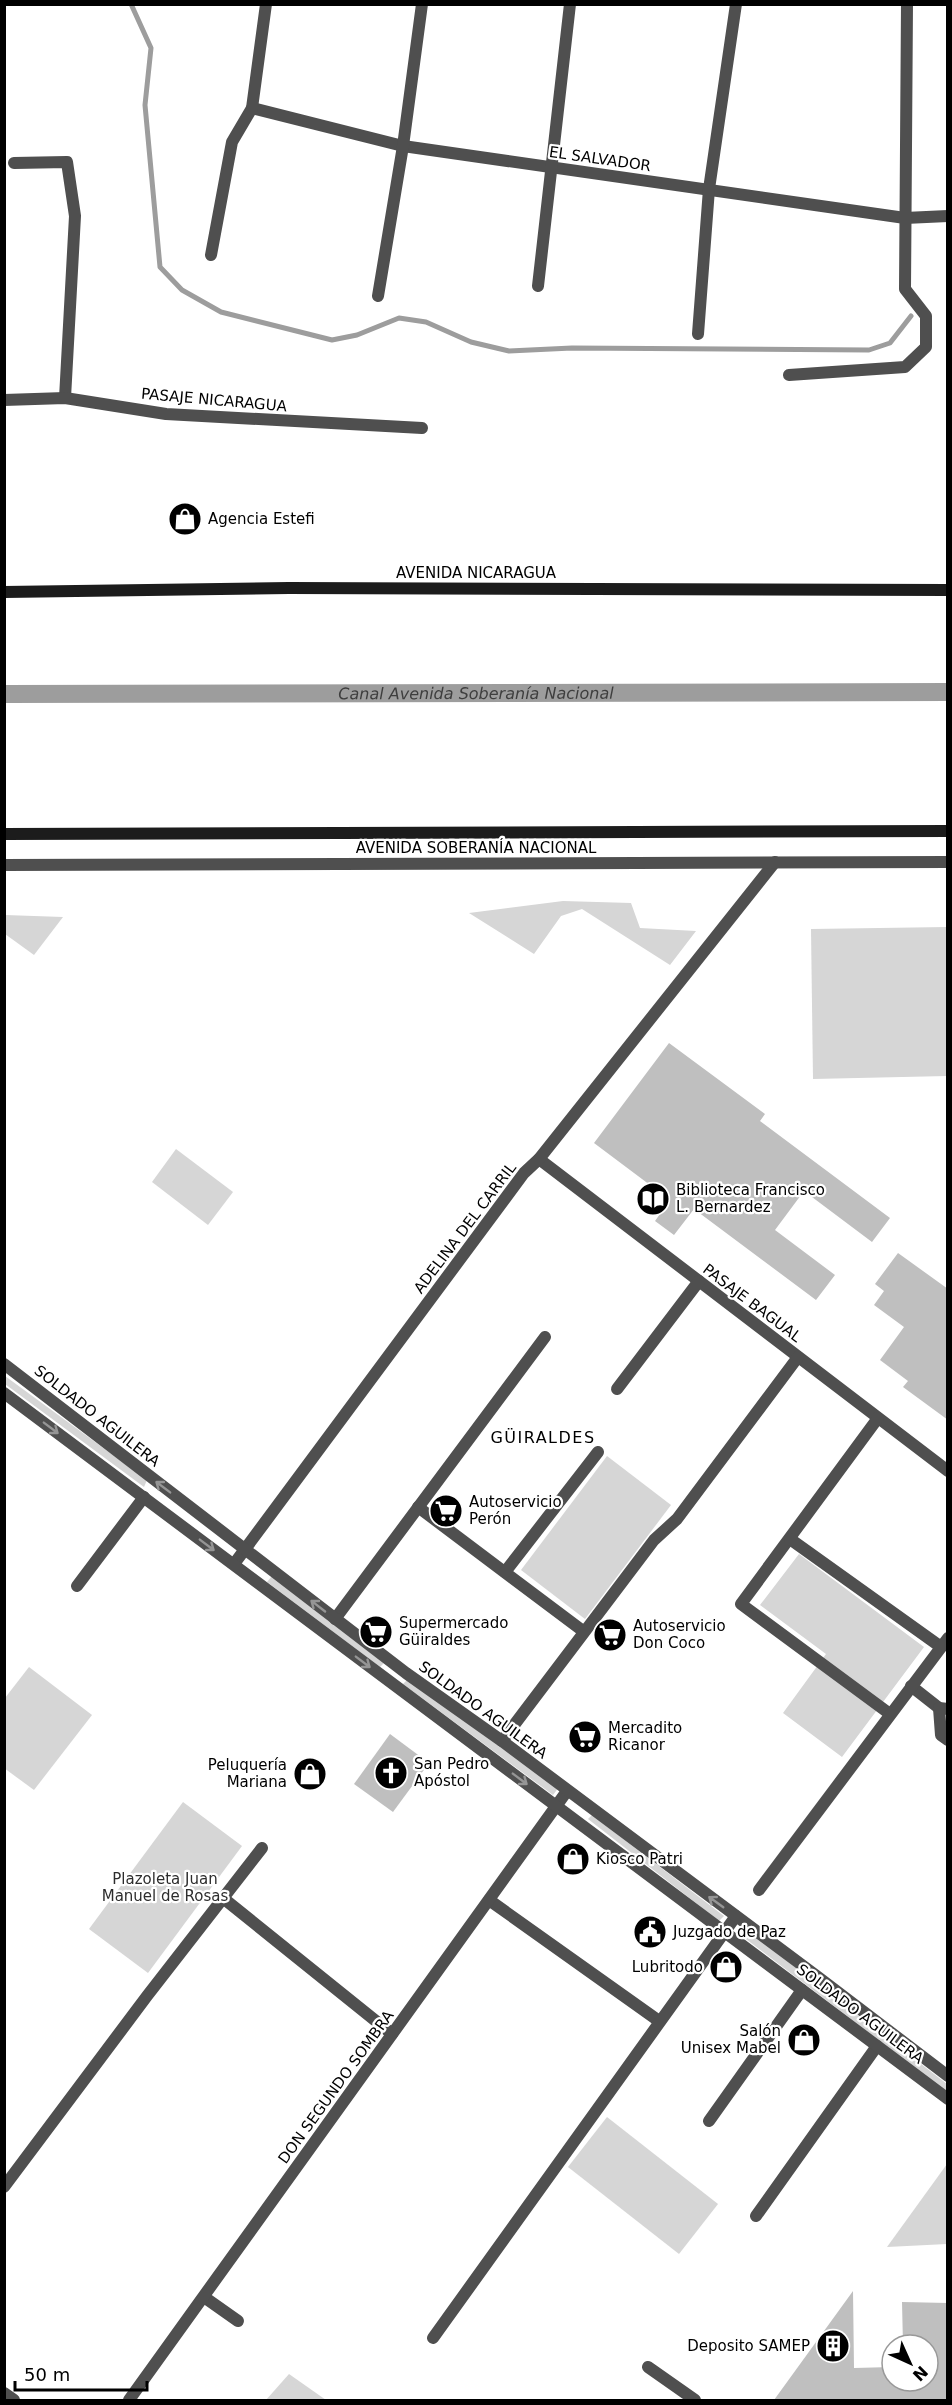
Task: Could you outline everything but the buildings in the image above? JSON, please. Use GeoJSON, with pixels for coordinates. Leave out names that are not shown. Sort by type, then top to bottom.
{"type":"FeatureCollection","features":[{"type":"Feature","properties":{"kind":"main road","name":"AVENIDA NICARAGUA"},"geometry":{"type":"LineString","coordinates":[[4,592],[289,588],[948,590]]}},
{"type":"Feature","properties":{"kind":"main road","name":"AVENIDA SOBERANÍA NACIONAL"},"geometry":{"type":"LineString","coordinates":[[4,834],[948,831]]}},
{"type":"Feature","properties":{"kind":"street"},"geometry":{"type":"LineString","coordinates":[[211,255],[232,142],[252,108],[266,4]]}},
{"type":"Feature","properties":{"kind":"street"},"geometry":{"type":"LineString","coordinates":[[378,296],[403,146],[422,4]]}},
{"type":"Feature","properties":{"kind":"street"},"geometry":{"type":"LineString","coordinates":[[538,286],[570,4]]}},
{"type":"Feature","properties":{"kind":"street"},"geometry":{"type":"LineString","coordinates":[[698,334],[709,189],[736,4]]}},
{"type":"Feature","properties":{"kind":"street"},"geometry":{"type":"LineString","coordinates":[[789,375],[905,367],[926,347],[926,315],[905,289],[908,4]]}},
{"type":"Feature","properties":{"kind":"street","name":"EL SALVADOR"},"geometry":{"type":"LineString","coordinates":[[252,108],[403,146],[905,218],[948,216]]}},
{"type":"Feature","properties":{"kind":"street"},"geometry":{"type":"LineString","coordinates":[[14,163],[67,162],[75,216],[65,398]]}},
{"type":"Feature","properties":{"kind":"street","name":"PASAJE NICARAGUA"},"geometry":{"type":"LineString","coordinates":[[4,400],[65,398],[166,414],[422,428]]}},
{"type":"Feature","properties":{"kind":"street","name":"ADELINA DEL CARRIL"},"geometry":{"type":"LineString","coordinates":[[234,1564],[524,1173],[539,1159],[775,862]]}},
{"type":"Feature","properties":{"kind":"street","name":"AVENIDA SOBERANÍA NACIONAL"},"geometry":{"type":"LineString","coordinates":[[4,865],[948,862]]}},
{"type":"Feature","properties":{"kind":"street","name":"PASAJE BAGUAL"},"geometry":{"type":"LineString","coordinates":[[539,1159],[948,1471]]}},
{"type":"Feature","properties":{"kind":"street"},"geometry":{"type":"LineString","coordinates":[[616,1389],[699,1281]]}},
{"type":"Feature","properties":{"kind":"street"},"geometry":{"type":"LineString","coordinates":[[334,1619],[545,1337]]}},
{"type":"Feature","properties":{"kind":"street"},"geometry":{"type":"LineString","coordinates":[[502,1741],[654,1540],[677,1519],[798,1357]]}},
{"type":"Feature","properties":{"kind":"street","name":"SOLDADO AGUILERA"},"geometry":{"type":"LineString","coordinates":[[4,1364],[334,1619],[502,1741],[948,2076]]}},
{"type":"Feature","properties":{"kind":"street","name":"SOLDADO AGUILERA"},"geometry":{"type":"LineString","coordinates":[[4,1393],[948,2099]]}},
{"type":"Feature","properties":{"kind":"street"},"geometry":{"type":"LineString","coordinates":[[878,1418],[741,1604],[890,1714]]}},
{"type":"Feature","properties":{"kind":"street"},"geometry":{"type":"LineString","coordinates":[[505,1572],[598,1452]]}},
{"type":"Feature","properties":{"kind":"street"},"geometry":{"type":"LineString","coordinates":[[77,1586],[144,1497]]}},
{"type":"Feature","properties":{"kind":"street"},"geometry":{"type":"LineString","coordinates":[[418,1507],[583,1631]]}},
{"type":"Feature","properties":{"kind":"street"},"geometry":{"type":"LineString","coordinates":[[759,1890],[944,1642],[790,1539]]}},
{"type":"Feature","properties":{"kind":"street"},"geometry":{"type":"LineString","coordinates":[[383,1676],[392,1662]]}},
{"type":"Feature","properties":{"kind":"street"},"geometry":{"type":"LineString","coordinates":[[911,1686],[943,1708],[941,1735],[948,1740]]}},
{"type":"Feature","properties":{"kind":"street","name":"DON SEGUNDO SOMBRA"},"geometry":{"type":"LineString","coordinates":[[129,2400],[567,1791]]}},
{"type":"Feature","properties":{"kind":"street"},"geometry":{"type":"LineString","coordinates":[[4,2187],[262,1848]]}},
{"type":"Feature","properties":{"kind":"street"},"geometry":{"type":"LineString","coordinates":[[223,1898],[392,2034]]}},
{"type":"Feature","properties":{"kind":"street"},"geometry":{"type":"LineString","coordinates":[[489,1900],[659,2021]]}},
{"type":"Feature","properties":{"kind":"street"},"geometry":{"type":"LineString","coordinates":[[434,2338],[736,1916]]}},
{"type":"Feature","properties":{"kind":"street"},"geometry":{"type":"LineString","coordinates":[[709,2121],[802,1990]]}},
{"type":"Feature","properties":{"kind":"street"},"geometry":{"type":"LineString","coordinates":[[756,2216],[877,2046]]}},
{"type":"Feature","properties":{"kind":"street"},"geometry":{"type":"LineString","coordinates":[[204,2297],[238,2321]]}},
{"type":"Feature","properties":{"kind":"street"},"geometry":{"type":"LineString","coordinates":[[648,2367],[695,2400]]}},
{"type":"Feature","properties":{"kind":"street"},"geometry":{"type":"LineString","coordinates":[[4,2393],[14,2400]]}},
{"type":"Feature","properties":{"kind":"green space"},"geometry":{"type":"Polygon","coordinates":[[[563,901],[631,903],[640,928],[696,931],[670,965],[582,909],[561,916],[534,954],[469,913],[563,901]]]}},
{"type":"Feature","properties":{"kind":"green space"},"geometry":{"type":"Polygon","coordinates":[[[5,915],[63,917],[34,955],[5,934],[5,915]]]}},
{"type":"Feature","properties":{"kind":"green space"},"geometry":{"type":"Polygon","coordinates":[[[947,927],[947,1076],[813,1079],[811,929],[947,927]]]}},
{"type":"Feature","properties":{"kind":"green space"},"geometry":{"type":"Polygon","coordinates":[[[176,1149],[233,1192],[208,1225],[152,1182],[176,1149]]]}},
{"type":"Feature","properties":{"kind":"green space"},"geometry":{"type":"Polygon","coordinates":[[[5,1376],[147,1480],[144,1487],[5,1384],[5,1376]]]}},
{"type":"Feature","properties":{"kind":"green space"},"geometry":{"type":"Polygon","coordinates":[[[607,1456],[671,1505],[585,1619],[521,1570],[607,1456]]]}},
{"type":"Feature","properties":{"kind":"green space"},"geometry":{"type":"Polygon","coordinates":[[[799,1554],[924,1647],[842,1757],[783,1713],[826,1654],[760,1605],[799,1554]]]}},
{"type":"Feature","properties":{"kind":"green space"},"geometry":{"type":"Polygon","coordinates":[[[272,1576],[384,1663],[380,1667],[267,1582],[272,1576]]]}},
{"type":"Feature","properties":{"kind":"green space"},"geometry":{"type":"Polygon","coordinates":[[[29,1667],[92,1715],[34,1790],[4,1768],[5,1698],[29,1667]]]}},
{"type":"Feature","properties":{"kind":"green space"},"geometry":{"type":"Polygon","coordinates":[[[408,1679],[559,1787],[553,1795],[403,1684],[408,1679]]]}},
{"type":"Feature","properties":{"kind":"green space","name":"Plazoleta Juan Manuel de Rosas"},"geometry":{"type":"Polygon","coordinates":[[[183,1802],[242,1846],[148,1973],[89,1929],[183,1802]]]}},
{"type":"Feature","properties":{"kind":"green space"},"geometry":{"type":"Polygon","coordinates":[[[592,1815],[724,1916],[719,1921],[588,1819],[592,1815]]]}},
{"type":"Feature","properties":{"kind":"green space"},"geometry":{"type":"Polygon","coordinates":[[[743,1927],[947,2084],[947,2092],[738,1933],[743,1927]]]}},
{"type":"Feature","properties":{"kind":"green space"},"geometry":{"type":"Polygon","coordinates":[[[607,2117],[718,2204],[679,2254],[568,2167],[607,2117]]]}},
{"type":"Feature","properties":{"kind":"green space"},"geometry":{"type":"Polygon","coordinates":[[[947,2164],[947,2244],[887,2247],[947,2164]]]}},
{"type":"Feature","properties":{"kind":"green space"},"geometry":{"type":"Polygon","coordinates":[[[289,2374],[326,2400],[266,2400],[289,2374]]]}},
{"type":"Feature","properties":{"kind":"waterway"},"geometry":{"type":"LineString","coordinates":[[131,4],[151,48],[145,105],[160,267],[182,290],[221,312],[332,340],[357,335],[399,318],[426,322],[471,342],[509,351],[572,348],[869,350],[890,343],[911,316]]}},
{"type":"Feature","properties":{"kind":"waterway","name":"Canal Avenida Soberanía Nacional"},"geometry":{"type":"LineString","coordinates":[[4,694],[948,692]]}},
{"type":"Feature","properties":{"kind":"place","name":"Agencia Estefi"},"geometry":{"type":"Point","coordinates":[185,519]}},
{"type":"Feature","properties":{"kind":"place","name":"Biblioteca Francisco L. Bernardez"},"geometry":{"type":"Point","coordinates":[653,1199]}},
{"type":"Feature","properties":{"kind":"place","name":"Autoservicio Perón"},"geometry":{"type":"Point","coordinates":[446,1511]}},
{"type":"Feature","properties":{"kind":"place","name":"Supermercado Güiraldes"},"geometry":{"type":"Point","coordinates":[376,1632]}},
{"type":"Feature","properties":{"kind":"place","name":"Autoservicio Don Coco"},"geometry":{"type":"Point","coordinates":[610,1635]}},
{"type":"Feature","properties":{"kind":"place","name":"Mercadito Ricanor"},"geometry":{"type":"Point","coordinates":[585,1737]}},
{"type":"Feature","properties":{"kind":"place","name":"San Pedro Apóstol"},"geometry":{"type":"Point","coordinates":[391,1773]}},
{"type":"Feature","properties":{"kind":"place","name":"Peluquería Mariana"},"geometry":{"type":"Point","coordinates":[310,1774]}},
{"type":"Feature","properties":{"kind":"place","name":"Kiosco Patri"},"geometry":{"type":"Point","coordinates":[573,1859]}},
{"type":"Feature","properties":{"kind":"place","name":"Juzgado de Paz"},"geometry":{"type":"Point","coordinates":[650,1932]}},
{"type":"Feature","properties":{"kind":"place","name":"Lubritodo"},"geometry":{"type":"Point","coordinates":[726,1967]}},
{"type":"Feature","properties":{"kind":"place","name":"Salón Unisex Mabel"},"geometry":{"type":"Point","coordinates":[804,2040]}},
{"type":"Feature","properties":{"kind":"place","name":"Deposito SAMEP"},"geometry":{"type":"Point","coordinates":[833,2346]}},
{"type":"Feature","properties":{"kind":"district","name":"GÜIRALDES"},"geometry":{"type":"Point","coordinates":[543,1437]}}]}
